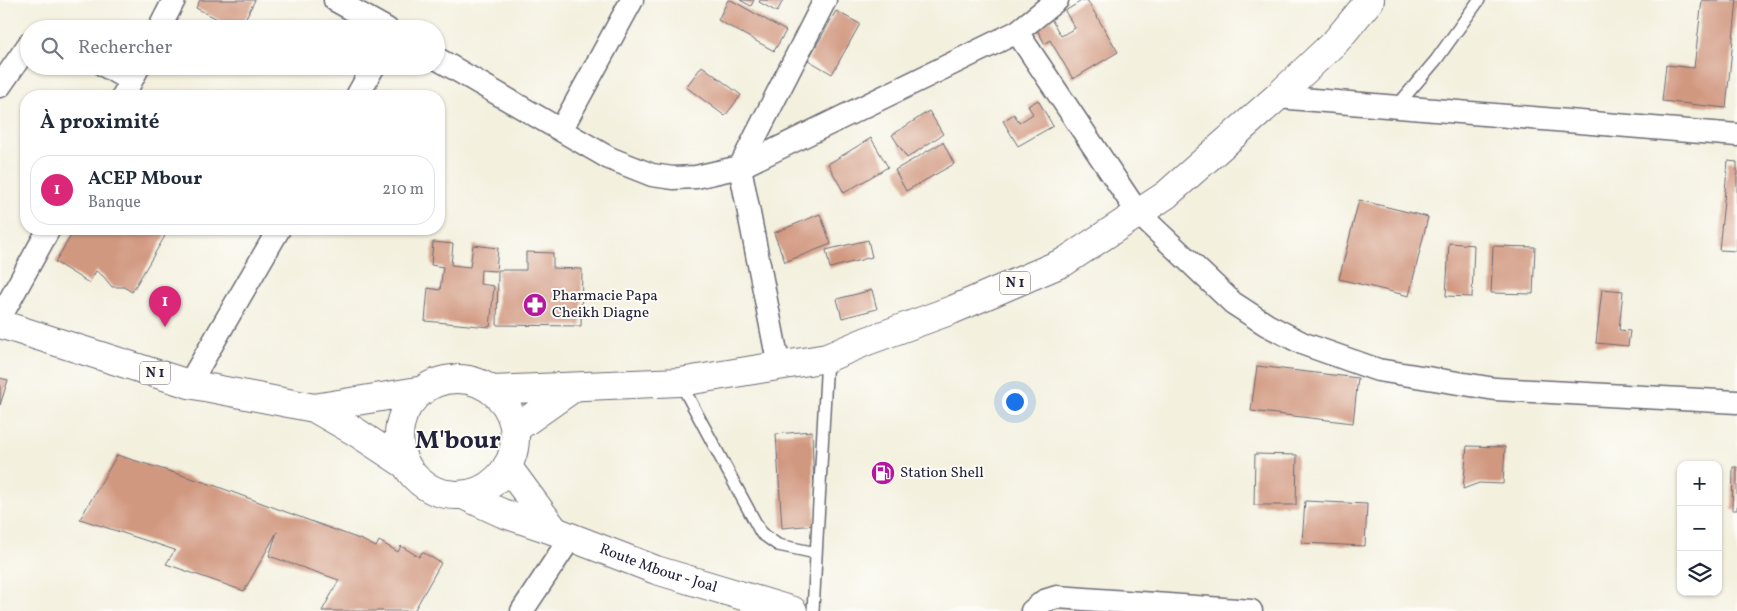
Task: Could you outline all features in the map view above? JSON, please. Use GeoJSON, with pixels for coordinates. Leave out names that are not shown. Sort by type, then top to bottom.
{"type":"FeatureCollection","features":[{"type":"Feature","properties":{"kind":"main road","name":"N 1"},"geometry":{"type":"LineString","coordinates":[[491,390],[680,382],[827,358],[867,340],[952,310],[1064,262],[1166,194],[1277,97],[1337,40],[1370,0]]}},
{"type":"Feature","properties":{"kind":"main road","name":"N 1"},"geometry":{"type":"LineString","coordinates":[[0,324],[189,384],[314,408],[356,432],[406,465]]}},
{"type":"Feature","properties":{"kind":"main road","name":"N 1"},"geometry":{"type":"LineString","coordinates":[[314,408],[424,390],[446,380],[481,384],[491,390],[507,407],[515,429],[514,448],[507,466],[496,481],[480,491],[463,495],[440,493],[420,483],[406,465],[401,452],[399,438],[401,424],[406,411],[414,399],[424,390]]}},
{"type":"Feature","properties":{"kind":"main road"},"geometry":{"type":"LineString","coordinates":[[515,429],[573,388]]}},
{"type":"Feature","properties":{"kind":"main road"},"geometry":{"type":"LineString","coordinates":[[507,466],[563,534]]}},
{"type":"Feature","properties":{"kind":"main road","name":"Route Mbour - Joal"},"geometry":{"type":"LineString","coordinates":[[463,495],[502,513],[656,570],[793,611]]}},
{"type":"Feature","properties":{"kind":"street"},"geometry":{"type":"LineString","coordinates":[[164,20],[174,0]]}},
{"type":"Feature","properties":{"kind":"street"},"geometry":{"type":"LineString","coordinates":[[334,0],[370,20]]}},
{"type":"Feature","properties":{"kind":"street"},"geometry":{"type":"LineString","coordinates":[[561,130],[632,0]]}},
{"type":"Feature","properties":{"kind":"street"},"geometry":{"type":"LineString","coordinates":[[778,367],[740,168],[825,0]]}},
{"type":"Feature","properties":{"kind":"street"},"geometry":{"type":"LineString","coordinates":[[445,63],[609,158],[652,175],[673,178],[696,177],[740,168],[1017,32],[1057,0]]}},
{"type":"Feature","properties":{"kind":"street"},"geometry":{"type":"LineString","coordinates":[[1017,32],[1138,213],[1233,303],[1260,321],[1304,344],[1378,370],[1495,389],[1737,402]]}},
{"type":"Feature","properties":{"kind":"street"},"geometry":{"type":"LineString","coordinates":[[0,86],[20,57]]}},
{"type":"Feature","properties":{"kind":"street"},"geometry":{"type":"LineString","coordinates":[[360,90],[369,75]]}},
{"type":"Feature","properties":{"kind":"street"},"geometry":{"type":"LineString","coordinates":[[1277,97],[1737,135]]}},
{"type":"Feature","properties":{"kind":"street"},"geometry":{"type":"LineString","coordinates":[[0,318],[46,235]]}},
{"type":"Feature","properties":{"kind":"street"},"geometry":{"type":"LineString","coordinates":[[189,384],[276,235]]}},
{"type":"Feature","properties":{"kind":"street"},"geometry":{"type":"LineString","coordinates":[[522,611],[563,534]]}},
{"type":"Feature","properties":{"kind":"street"},"geometry":{"type":"LineString","coordinates":[[1032,611],[1044,601],[1057,598],[1251,611]]}},
{"type":"Feature","properties":{"kind":"lane"},"geometry":{"type":"LineString","coordinates":[[1397,106],[1436,60],[1479,0]]}},
{"type":"Feature","properties":{"kind":"lane"},"geometry":{"type":"LineString","coordinates":[[813,611],[827,358]]}},
{"type":"Feature","properties":{"kind":"lane"},"geometry":{"type":"LineString","coordinates":[[680,382],[761,533],[778,544],[816,553]]}},
{"type":"Feature","properties":{"kind":"building"},"geometry":{"type":"Polygon","coordinates":[[[200,0],[255,0],[245,20],[219,20],[196,8],[200,0]]]}},
{"type":"Feature","properties":{"kind":"building"},"geometry":{"type":"Polygon","coordinates":[[[728,0],[786,31],[774,51],[718,20],[728,0]]]}},
{"type":"Feature","properties":{"kind":"building"},"geometry":{"type":"Polygon","coordinates":[[[740,0],[754,0],[751,6],[740,0]]]}},
{"type":"Feature","properties":{"kind":"building"},"geometry":{"type":"Polygon","coordinates":[[[760,0],[783,0],[777,12],[759,2],[760,0]]]}},
{"type":"Feature","properties":{"kind":"building"},"geometry":{"type":"Polygon","coordinates":[[[1083,0],[1087,0],[1118,52],[1073,79],[1050,40],[1045,44],[1036,28],[1051,19],[1061,36],[1075,28],[1065,11],[1083,0]]]}},
{"type":"Feature","properties":{"kind":"building"},"geometry":{"type":"Polygon","coordinates":[[[1702,0],[1737,0],[1726,108],[1662,101],[1666,65],[1694,68],[1702,0]]]}},
{"type":"Feature","properties":{"kind":"building"},"geometry":{"type":"Polygon","coordinates":[[[836,11],[860,24],[832,74],[808,60],[836,11]]]}},
{"type":"Feature","properties":{"kind":"building"},"geometry":{"type":"Polygon","coordinates":[[[702,66],[741,95],[725,116],[686,87],[702,66]]]}},
{"type":"Feature","properties":{"kind":"building"},"geometry":{"type":"Polygon","coordinates":[[[1038,100],[1053,126],[1018,146],[1003,121],[1014,114],[1019,123],[1033,114],[1028,106],[1038,100]]]}},
{"type":"Feature","properties":{"kind":"building"},"geometry":{"type":"Polygon","coordinates":[[[929,111],[943,134],[907,158],[892,135],[929,111]]]}},
{"type":"Feature","properties":{"kind":"building"},"geometry":{"type":"Polygon","coordinates":[[[871,138],[888,167],[844,193],[828,164],[871,138]]]}},
{"type":"Feature","properties":{"kind":"building"},"geometry":{"type":"Polygon","coordinates":[[[943,142],[954,164],[906,191],[895,170],[943,142]]]}},
{"type":"Feature","properties":{"kind":"building"},"geometry":{"type":"Polygon","coordinates":[[[1728,161],[1737,162],[1737,251],[1719,250],[1728,161]]]}},
{"type":"Feature","properties":{"kind":"building"},"geometry":{"type":"Polygon","coordinates":[[[1359,200],[1428,217],[1409,296],[1339,279],[1359,200]]]}},
{"type":"Feature","properties":{"kind":"building"},"geometry":{"type":"Polygon","coordinates":[[[820,214],[831,244],[785,262],[774,233],[820,214]]]}},
{"type":"Feature","properties":{"kind":"building"},"geometry":{"type":"Polygon","coordinates":[[[71,235],[165,236],[132,292],[124,287],[112,287],[96,271],[89,283],[55,262],[71,235]]]}},
{"type":"Feature","properties":{"kind":"building"},"geometry":{"type":"Polygon","coordinates":[[[868,240],[872,257],[830,268],[826,250],[868,240]]]}},
{"type":"Feature","properties":{"kind":"building"},"geometry":{"type":"Polygon","coordinates":[[[433,242],[453,244],[451,265],[470,267],[473,245],[498,248],[496,271],[481,270],[480,284],[494,286],[490,327],[425,321],[428,288],[440,290],[443,267],[431,265],[433,242]]]}},
{"type":"Feature","properties":{"kind":"building"},"geometry":{"type":"Polygon","coordinates":[[[1449,243],[1474,245],[1472,297],[1446,296],[1449,243]]]}},
{"type":"Feature","properties":{"kind":"building"},"geometry":{"type":"Polygon","coordinates":[[[1493,246],[1535,247],[1533,294],[1491,293],[1493,246]]]}},
{"type":"Feature","properties":{"kind":"building"},"geometry":{"type":"Polygon","coordinates":[[[526,252],[553,253],[553,268],[582,269],[581,326],[497,325],[498,270],[526,270],[526,252]]]}},
{"type":"Feature","properties":{"kind":"building"},"geometry":{"type":"Polygon","coordinates":[[[1602,289],[1623,291],[1619,330],[1630,331],[1628,346],[1596,343],[1602,289]]]}},
{"type":"Feature","properties":{"kind":"building"},"geometry":{"type":"Polygon","coordinates":[[[872,290],[877,309],[842,318],[837,299],[872,290]]]}},
{"type":"Feature","properties":{"kind":"building"},"geometry":{"type":"Polygon","coordinates":[[[1257,366],[1358,378],[1353,423],[1251,411],[1257,366]]]}},
{"type":"Feature","properties":{"kind":"building"},"geometry":{"type":"Polygon","coordinates":[[[0,378],[8,380],[0,405],[0,378]]]}},
{"type":"Feature","properties":{"kind":"building"},"geometry":{"type":"Polygon","coordinates":[[[812,431],[815,525],[782,528],[776,434],[812,431]]]}},
{"type":"Feature","properties":{"kind":"building"},"geometry":{"type":"Polygon","coordinates":[[[1467,446],[1505,447],[1503,484],[1479,483],[1463,489],[1467,446]]]}},
{"type":"Feature","properties":{"kind":"building"},"geometry":{"type":"Polygon","coordinates":[[[1255,454],[1297,455],[1296,505],[1254,505],[1255,454]]]}},
{"type":"Feature","properties":{"kind":"building"},"geometry":{"type":"Polygon","coordinates":[[[117,455],[213,485],[362,540],[376,547],[379,541],[398,552],[401,546],[419,557],[422,552],[441,563],[414,611],[322,611],[339,580],[269,556],[277,532],[244,591],[166,564],[175,550],[80,519],[117,455]]]}},
{"type":"Feature","properties":{"kind":"building"},"geometry":{"type":"Polygon","coordinates":[[[1733,467],[1737,467],[1737,510],[1732,510],[1733,467]]]}},
{"type":"Feature","properties":{"kind":"building"},"geometry":{"type":"Polygon","coordinates":[[[1305,501],[1367,504],[1365,546],[1302,543],[1305,501]]]}},
{"type":"Feature","properties":{"kind":"place","name":"Pharmacie Papa Cheikh Diagne"},"geometry":{"type":"Point","coordinates":[535,305]}},
{"type":"Feature","properties":{"kind":"place","name":"ACEP Mbour"},"geometry":{"type":"Point","coordinates":[165,327]}},
{"type":"Feature","properties":{"kind":"place","name":"Station Shell"},"geometry":{"type":"Point","coordinates":[883,473]}},
{"type":"Feature","properties":{"kind":"district","name":"M'bour"},"geometry":{"type":"Point","coordinates":[458,441]}}]}
